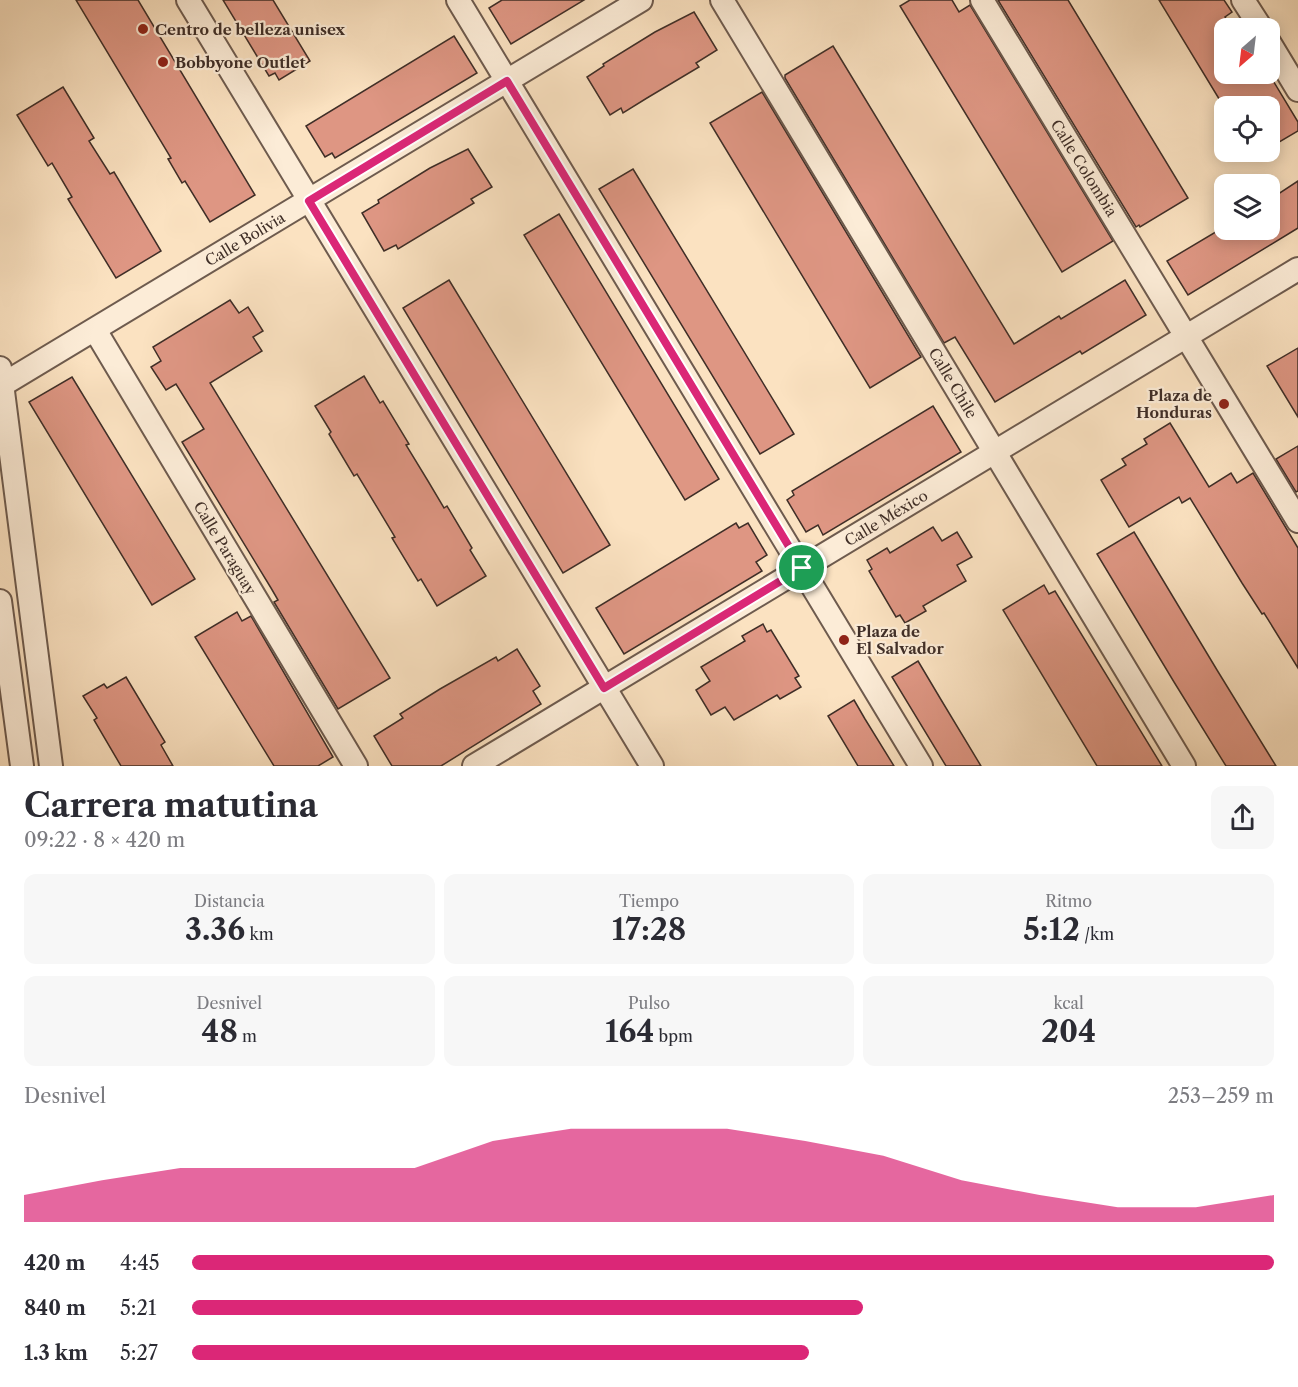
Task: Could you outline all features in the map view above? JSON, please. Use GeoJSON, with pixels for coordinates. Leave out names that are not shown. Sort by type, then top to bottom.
{"type":"FeatureCollection","features":[{"type":"Feature","properties":{"kind":"street"},"geometry":{"type":"LineString","coordinates":[[188,0],[652,766]]}},
{"type":"Feature","properties":{"kind":"street"},"geometry":{"type":"LineString","coordinates":[[458,0],[921,766]]}},
{"type":"Feature","properties":{"kind":"street","name":"Calle Bolivia"},"geometry":{"type":"LineString","coordinates":[[1,377],[95,330],[641,0]]}},
{"type":"Feature","properties":{"kind":"street","name":"Calle Chile"},"geometry":{"type":"LineString","coordinates":[[722,0],[1184,766]]}},
{"type":"Feature","properties":{"kind":"street","name":"Calle Colombia"},"geometry":{"type":"LineString","coordinates":[[982,0],[1187,336]]}},
{"type":"Feature","properties":{"kind":"street"},"geometry":{"type":"LineString","coordinates":[[1243,0],[1255,18]]}},
{"type":"Feature","properties":{"kind":"street"},"geometry":{"type":"LineString","coordinates":[[1280,60],[1298,90]]}},
{"type":"Feature","properties":{"kind":"street","name":"Calle México"},"geometry":{"type":"LineString","coordinates":[[474,766],[1298,269]]}},
{"type":"Feature","properties":{"kind":"street","name":"Calle Paraguay"},"geometry":{"type":"LineString","coordinates":[[95,330],[356,766]]}},
{"type":"Feature","properties":{"kind":"street"},"geometry":{"type":"LineString","coordinates":[[1187,336],[1298,520]]}},
{"type":"Feature","properties":{"kind":"street"},"geometry":{"type":"LineString","coordinates":[[1,377],[51,766]]}},
{"type":"Feature","properties":{"kind":"street"},"geometry":{"type":"LineString","coordinates":[[0,601],[22,766]]}},
{"type":"Feature","properties":{"kind":"building"},"geometry":{"type":"Polygon","coordinates":[[[76,0],[138,0],[255,195],[210,222],[185,181],[182,183],[168,159],[171,158],[76,0]]]}},
{"type":"Feature","properties":{"kind":"building"},"geometry":{"type":"Polygon","coordinates":[[[223,0],[273,0],[310,61],[279,80],[275,73],[269,76],[223,0]]]}},
{"type":"Feature","properties":{"kind":"building"},"geometry":{"type":"Polygon","coordinates":[[[502,0],[584,0],[511,44],[489,8],[502,0]]]}},
{"type":"Feature","properties":{"kind":"building"},"geometry":{"type":"Polygon","coordinates":[[[910,0],[952,0],[959,12],[970,5],[1113,241],[1062,272],[900,6],[910,0]]]}},
{"type":"Feature","properties":{"kind":"building"},"geometry":{"type":"Polygon","coordinates":[[[998,0],[1068,0],[1188,198],[1140,227],[1139,225],[1136,227],[998,0]]]}},
{"type":"Feature","properties":{"kind":"building"},"geometry":{"type":"Polygon","coordinates":[[[1159,0],[1224,0],[1232,12],[1226,18],[1214,18],[1214,84],[1275,84],[1298,122],[1298,131],[1280,142],[1280,96],[1217,96],[1159,0]]]}},
{"type":"Feature","properties":{"kind":"building"},"geometry":{"type":"Polygon","coordinates":[[[694,12],[717,50],[696,63],[699,67],[623,113],[621,108],[610,115],[587,77],[604,66],[603,64],[655,32],[694,12]]]}},
{"type":"Feature","properties":{"kind":"building"},"geometry":{"type":"Polygon","coordinates":[[[454,36],[477,73],[335,158],[332,153],[325,157],[306,126],[454,36]]]}},
{"type":"Feature","properties":{"kind":"building"},"geometry":{"type":"Polygon","coordinates":[[[833,46],[1014,344],[1059,316],[1061,319],[1125,280],[1146,315],[1082,354],[1080,351],[995,402],[955,337],[944,343],[785,78],[785,75],[833,46]]]}},
{"type":"Feature","properties":{"kind":"building"},"geometry":{"type":"Polygon","coordinates":[[[63,87],[94,138],[89,141],[110,174],[114,172],[161,251],[116,278],[68,199],[72,197],[52,163],[48,166],[17,115],[63,87]]]}},
{"type":"Feature","properties":{"kind":"building"},"geometry":{"type":"Polygon","coordinates":[[[762,92],[921,357],[870,388],[710,123],[762,92]]]}},
{"type":"Feature","properties":{"kind":"building"},"geometry":{"type":"Polygon","coordinates":[[[468,149],[492,187],[471,199],[474,203],[398,249],[396,245],[384,251],[362,213],[379,203],[378,200],[430,168],[468,149]]]}},
{"type":"Feature","properties":{"kind":"building"},"geometry":{"type":"Polygon","coordinates":[[[633,169],[794,434],[760,454],[599,189],[633,169]]]}},
{"type":"Feature","properties":{"kind":"building"},"geometry":{"type":"Polygon","coordinates":[[[1298,181],[1298,228],[1280,239],[1280,193],[1298,181]]]}},
{"type":"Feature","properties":{"kind":"building"},"geometry":{"type":"Polygon","coordinates":[[[559,214],[719,479],[685,500],[524,235],[559,214]]]}},
{"type":"Feature","properties":{"kind":"building"},"geometry":{"type":"Polygon","coordinates":[[[1214,233],[1214,240],[1278,240],[1188,295],[1167,261],[1214,233]]]}},
{"type":"Feature","properties":{"kind":"building"},"geometry":{"type":"Polygon","coordinates":[[[449,280],[610,545],[563,573],[403,308],[449,280]]]}},
{"type":"Feature","properties":{"kind":"building"},"geometry":{"type":"Polygon","coordinates":[[[230,300],[239,313],[248,307],[263,331],[253,337],[262,351],[210,383],[390,678],[338,709],[274,602],[278,600],[271,588],[182,442],[204,429],[176,384],[166,390],[151,367],[161,361],[153,347],[230,300]]]}},
{"type":"Feature","properties":{"kind":"building"},"geometry":{"type":"Polygon","coordinates":[[[1298,348],[1298,417],[1267,366],[1298,348]]]}},
{"type":"Feature","properties":{"kind":"building"},"geometry":{"type":"Polygon","coordinates":[[[364,376],[380,403],[383,401],[409,444],[406,445],[444,508],[447,506],[486,576],[437,606],[421,579],[418,581],[392,538],[395,537],[357,474],[354,476],[315,406],[364,376]]]}},
{"type":"Feature","properties":{"kind":"building"},"geometry":{"type":"Polygon","coordinates":[[[72,377],[195,579],[152,605],[29,402],[72,377]]]}},
{"type":"Feature","properties":{"kind":"building"},"geometry":{"type":"Polygon","coordinates":[[[933,406],[961,452],[823,535],[818,525],[806,532],[787,500],[794,495],[792,491],[933,406]]]}},
{"type":"Feature","properties":{"kind":"building"},"geometry":{"type":"Polygon","coordinates":[[[1170,423],[1209,487],[1231,473],[1237,483],[1253,473],[1298,548],[1298,668],[1190,498],[1182,503],[1179,497],[1129,527],[1101,480],[1126,465],[1122,459],[1147,444],[1144,439],[1170,423]]]}},
{"type":"Feature","properties":{"kind":"building"},"geometry":{"type":"Polygon","coordinates":[[[1298,446],[1298,491],[1296,492],[1276,459],[1298,446]]]}},
{"type":"Feature","properties":{"kind":"building"},"geometry":{"type":"Polygon","coordinates":[[[736,523],[739,528],[748,523],[767,555],[756,562],[762,571],[624,654],[596,608],[736,523]]]}},
{"type":"Feature","properties":{"kind":"building"},"geometry":{"type":"Polygon","coordinates":[[[933,527],[942,541],[957,532],[972,557],[957,565],[966,581],[923,606],[926,611],[905,623],[900,615],[896,617],[869,571],[872,569],[867,560],[887,548],[890,553],[933,527]]]}},
{"type":"Feature","properties":{"kind":"building"},"geometry":{"type":"Polygon","coordinates":[[[1134,532],[1276,766],[1226,766],[1174,682],[1097,554],[1134,532]]]}},
{"type":"Feature","properties":{"kind":"building"},"geometry":{"type":"Polygon","coordinates":[[[1044,585],[1049,594],[1055,591],[1162,766],[1097,766],[1003,610],[1044,585]]]}},
{"type":"Feature","properties":{"kind":"building"},"geometry":{"type":"Polygon","coordinates":[[[237,612],[242,621],[251,616],[333,757],[318,766],[274,766],[195,637],[237,612]]]}},
{"type":"Feature","properties":{"kind":"building"},"geometry":{"type":"Polygon","coordinates":[[[763,624],[767,632],[771,630],[799,676],[795,678],[801,687],[780,699],[777,695],[734,720],[725,707],[711,715],[696,690],[710,681],[701,667],[745,641],[742,636],[763,624]]]}},
{"type":"Feature","properties":{"kind":"building"},"geometry":{"type":"Polygon","coordinates":[[[517,649],[540,686],[533,691],[541,704],[441,766],[392,766],[374,736],[403,718],[400,714],[440,689],[496,657],[498,661],[517,649]]]}},
{"type":"Feature","properties":{"kind":"building"},"geometry":{"type":"Polygon","coordinates":[[[918,661],[981,766],[946,766],[892,677],[918,661]]]}},
{"type":"Feature","properties":{"kind":"building"},"geometry":{"type":"Polygon","coordinates":[[[126,677],[165,742],[161,745],[173,766],[121,766],[94,720],[97,718],[83,696],[104,684],[107,688],[126,677]]]}},
{"type":"Feature","properties":{"kind":"building"},"geometry":{"type":"Polygon","coordinates":[[[854,700],[894,766],[858,766],[828,716],[854,700]]]}},
{"type":"Feature","properties":{"kind":"place","name":"Centro de belleza unisex"},"geometry":{"type":"Point","coordinates":[143,29]}},
{"type":"Feature","properties":{"kind":"place","name":"Bobbyone Outlet"},"geometry":{"type":"Point","coordinates":[163,62]}},
{"type":"Feature","properties":{"kind":"place","name":"Plaza de Honduras"},"geometry":{"type":"Point","coordinates":[1224,404]}},
{"type":"Feature","properties":{"kind":"place","name":"Plaza de El Salvador"},"geometry":{"type":"Point","coordinates":[844,640]}},
{"type":"Feature","properties":{"kind":"route"},"geometry":{"type":"LineString","coordinates":[[507,81],[802,568],[604,688],[309,201],[507,81]]}}]}
